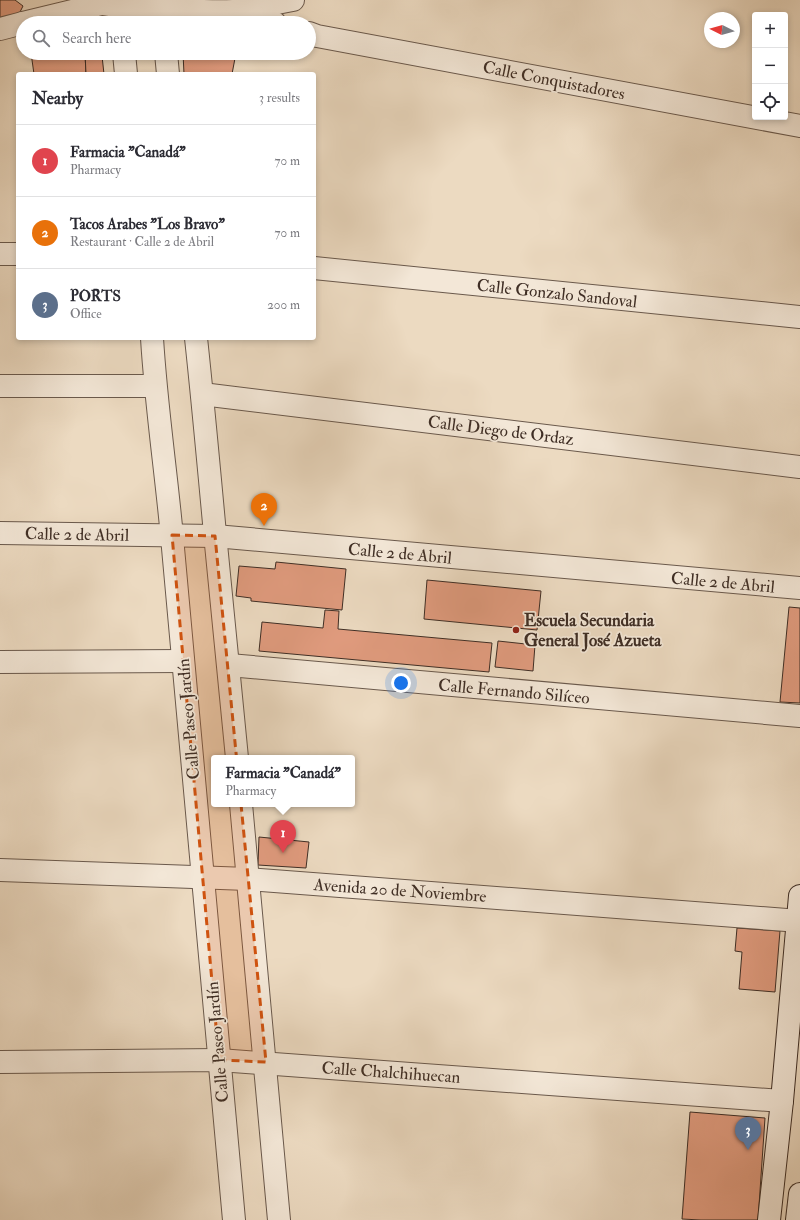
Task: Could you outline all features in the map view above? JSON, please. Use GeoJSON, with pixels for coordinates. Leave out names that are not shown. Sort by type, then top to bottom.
{"type":"FeatureCollection","features":[{"type":"Feature","properties":{"kind":"street"},"geometry":{"type":"LineString","coordinates":[[62,16],[106,8],[162,16],[234,11],[293,0]]}},
{"type":"Feature","properties":{"kind":"street"},"geometry":{"type":"LineString","coordinates":[[234,11],[251,16]]}},
{"type":"Feature","properties":{"kind":"street"},"geometry":{"type":"LineString","coordinates":[[0,29],[16,25]]}},
{"type":"Feature","properties":{"kind":"street","name":"Calle Conquistadores"},"geometry":{"type":"LineString","coordinates":[[316,35],[800,126]]}},
{"type":"Feature","properties":{"kind":"street"},"geometry":{"type":"LineString","coordinates":[[125,60],[126,72]]}},
{"type":"Feature","properties":{"kind":"street"},"geometry":{"type":"LineString","coordinates":[[167,60],[168,72]]}},
{"type":"Feature","properties":{"kind":"street"},"geometry":{"type":"LineString","coordinates":[[0,254],[16,254]]}},
{"type":"Feature","properties":{"kind":"street","name":"Calle Gonzalo Sandoval"},"geometry":{"type":"LineString","coordinates":[[316,268],[800,317]]}},
{"type":"Feature","properties":{"kind":"street","name":"Calle Paseo Jardín"},"geometry":{"type":"LineString","coordinates":[[152,340],[155,386],[172,535],[234,1220]]}},
{"type":"Feature","properties":{"kind":"street"},"geometry":{"type":"LineString","coordinates":[[196,340],[237,755]]}},
{"type":"Feature","properties":{"kind":"street"},"geometry":{"type":"LineString","coordinates":[[0,386],[155,386]]}},
{"type":"Feature","properties":{"kind":"street","name":"Calle Diego de Ordaz"},"geometry":{"type":"LineString","coordinates":[[202,394],[800,467]]}},
{"type":"Feature","properties":{"kind":"street","name":"Calle 2 de Abril"},"geometry":{"type":"LineString","coordinates":[[0,533],[215,536],[800,588]]}},
{"type":"Feature","properties":{"kind":"street"},"geometry":{"type":"LineString","coordinates":[[0,662],[183,661]]}},
{"type":"Feature","properties":{"kind":"street","name":"Calle Fernando Silíceo"},"geometry":{"type":"LineString","coordinates":[[229,665],[800,716]]}},
{"type":"Feature","properties":{"kind":"street"},"geometry":{"type":"LineString","coordinates":[[241,807],[266,1062],[279,1220]]}},
{"type":"Feature","properties":{"kind":"street","name":"Avenida 20 de Noviembre"},"geometry":{"type":"LineString","coordinates":[[0,870],[248,879],[799,921]]}},
{"type":"Feature","properties":{"kind":"street"},"geometry":{"type":"LineString","coordinates":[[769,1220],[782,1101],[800,896]]}},
{"type":"Feature","properties":{"kind":"street","name":"Calle Chalchihuecan"},"geometry":{"type":"LineString","coordinates":[[0,1062],[219,1060],[266,1062],[782,1101]]}},
{"type":"Feature","properties":{"kind":"street"},"geometry":{"type":"LineString","coordinates":[[797,1220],[800,1194]]}},
{"type":"Feature","properties":{"kind":"highlighted area"},"geometry":{"type":"Polygon","coordinates":[[[172,535],[215,536],[266,1062],[219,1060],[172,535]]]}},
{"type":"Feature","properties":{"kind":"building"},"geometry":{"type":"Polygon","coordinates":[[[0,0],[15,0],[23,6],[19,14],[0,18],[0,0]]]}},
{"type":"Feature","properties":{"kind":"building"},"geometry":{"type":"Polygon","coordinates":[[[32,60],[85,60],[86,72],[34,72],[32,60]]]}},
{"type":"Feature","properties":{"kind":"building"},"geometry":{"type":"Polygon","coordinates":[[[85,60],[102,60],[104,72],[86,72],[85,60]]]}},
{"type":"Feature","properties":{"kind":"building"},"geometry":{"type":"Polygon","coordinates":[[[183,60],[235,60],[232,72],[184,72],[183,60]]]}},
{"type":"Feature","properties":{"kind":"building"},"geometry":{"type":"Polygon","coordinates":[[[276,562],[346,569],[342,610],[251,601],[251,598],[236,596],[239,566],[275,569],[276,562]]]}},
{"type":"Feature","properties":{"kind":"building"},"geometry":{"type":"Polygon","coordinates":[[[427,580],[541,591],[537,630],[424,619],[427,580]]]}},
{"type":"Feature","properties":{"kind":"building"},"geometry":{"type":"Polygon","coordinates":[[[789,607],[800,608],[800,703],[780,702],[789,607]]]}},
{"type":"Feature","properties":{"kind":"building"},"geometry":{"type":"Polygon","coordinates":[[[325,610],[339,611],[338,629],[492,643],[489,672],[259,651],[262,622],[323,628],[325,610]]]}},
{"type":"Feature","properties":{"kind":"building"},"geometry":{"type":"Polygon","coordinates":[[[498,641],[535,645],[533,671],[495,667],[498,641]]]}},
{"type":"Feature","properties":{"kind":"building"},"geometry":{"type":"Polygon","coordinates":[[[259,837],[309,842],[306,868],[258,865],[259,837]]]}},
{"type":"Feature","properties":{"kind":"building"},"geometry":{"type":"Polygon","coordinates":[[[737,928],[780,931],[775,992],[739,989],[742,952],[735,951],[737,928]]]}},
{"type":"Feature","properties":{"kind":"building"},"geometry":{"type":"Polygon","coordinates":[[[690,1112],[765,1118],[758,1220],[682,1219],[690,1112]]]}},
{"type":"Feature","properties":{"kind":"place","name":"Tacos Arabes \"Los Bravo\""},"geometry":{"type":"Point","coordinates":[264,526]}},
{"type":"Feature","properties":{"kind":"place","name":"Escuela Secundaria General José Azueta"},"geometry":{"type":"Point","coordinates":[516,630]}},
{"type":"Feature","properties":{"kind":"place","name":"Farmacia \"Canadá\""},"geometry":{"type":"Point","coordinates":[283,853]}},
{"type":"Feature","properties":{"kind":"place","name":"PORTS"},"geometry":{"type":"Point","coordinates":[748,1150]}}]}
